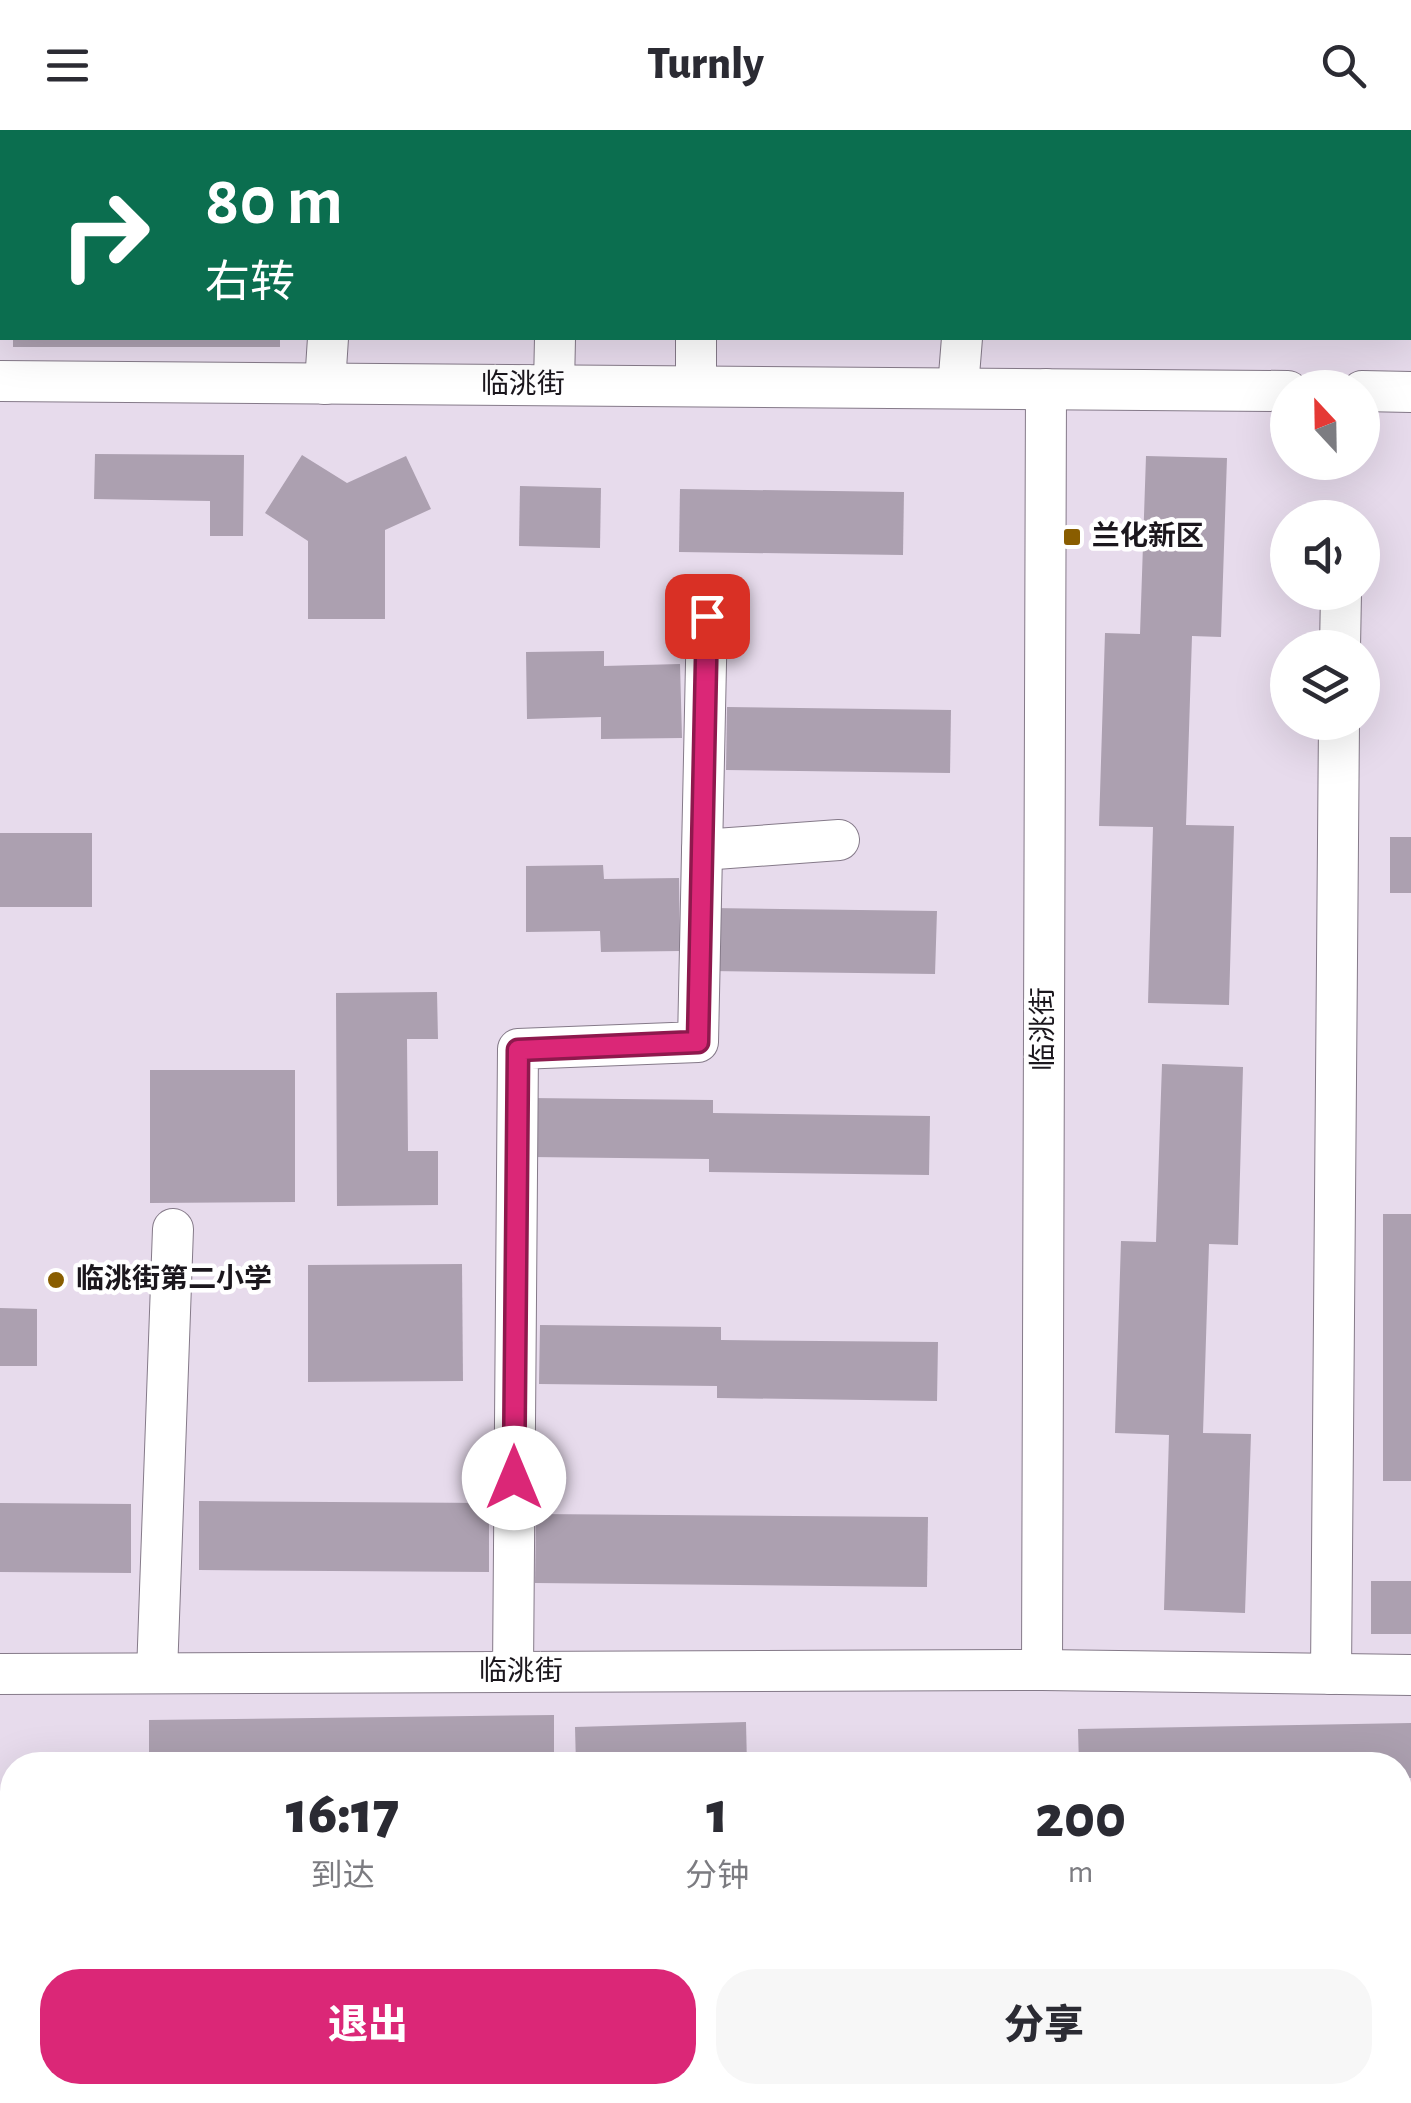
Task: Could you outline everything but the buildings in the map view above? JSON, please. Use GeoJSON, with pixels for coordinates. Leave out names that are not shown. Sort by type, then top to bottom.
{"type":"FeatureCollection","features":[{"type":"Feature","properties":{"kind":"street"},"geometry":{"type":"LineString","coordinates":[[325,384],[328,340]]}},
{"type":"Feature","properties":{"kind":"street"},"geometry":{"type":"LineString","coordinates":[[554,385],[555,340]]}},
{"type":"Feature","properties":{"kind":"street"},"geometry":{"type":"LineString","coordinates":[[696,340],[696,386]]}},
{"type":"Feature","properties":{"kind":"street"},"geometry":{"type":"LineString","coordinates":[[958,388],[962,340]]}},
{"type":"Feature","properties":{"kind":"street","name":"临洮街"},"geometry":{"type":"LineString","coordinates":[[0,381],[1270,391]]}},
{"type":"Feature","properties":{"kind":"street","name":"临洮街"},"geometry":{"type":"LineString","coordinates":[[1042,1670],[1046,389]]}},
{"type":"Feature","properties":{"kind":"street"},"geometry":{"type":"LineString","coordinates":[[1380,392],[1411,392]]}},
{"type":"Feature","properties":{"kind":"street"},"geometry":{"type":"LineString","coordinates":[[513,1672],[518,1050],[698,1042],[707,616]]}},
{"type":"Feature","properties":{"kind":"street"},"geometry":{"type":"LineString","coordinates":[[1330,1674],[1340,740]]}},
{"type":"Feature","properties":{"kind":"street"},"geometry":{"type":"LineString","coordinates":[[702,850],[840,840]]}},
{"type":"Feature","properties":{"kind":"street"},"geometry":{"type":"LineString","coordinates":[[157,1673],[173,1229]]}},
{"type":"Feature","properties":{"kind":"street","name":"临洮街"},"geometry":{"type":"LineString","coordinates":[[0,1674],[1042,1670],[1411,1675]]}},
{"type":"Feature","properties":{"kind":"place","name":"兰化新区"},"geometry":{"type":"Point","coordinates":[1072,537]}},
{"type":"Feature","properties":{"kind":"place","name":"临洮街第二小学"},"geometry":{"type":"Point","coordinates":[56,1280]}},
{"type":"Feature","properties":{"kind":"route"},"geometry":{"type":"LineString","coordinates":[[514,1478],[518,1050],[698,1042],[707,616]]}}]}
